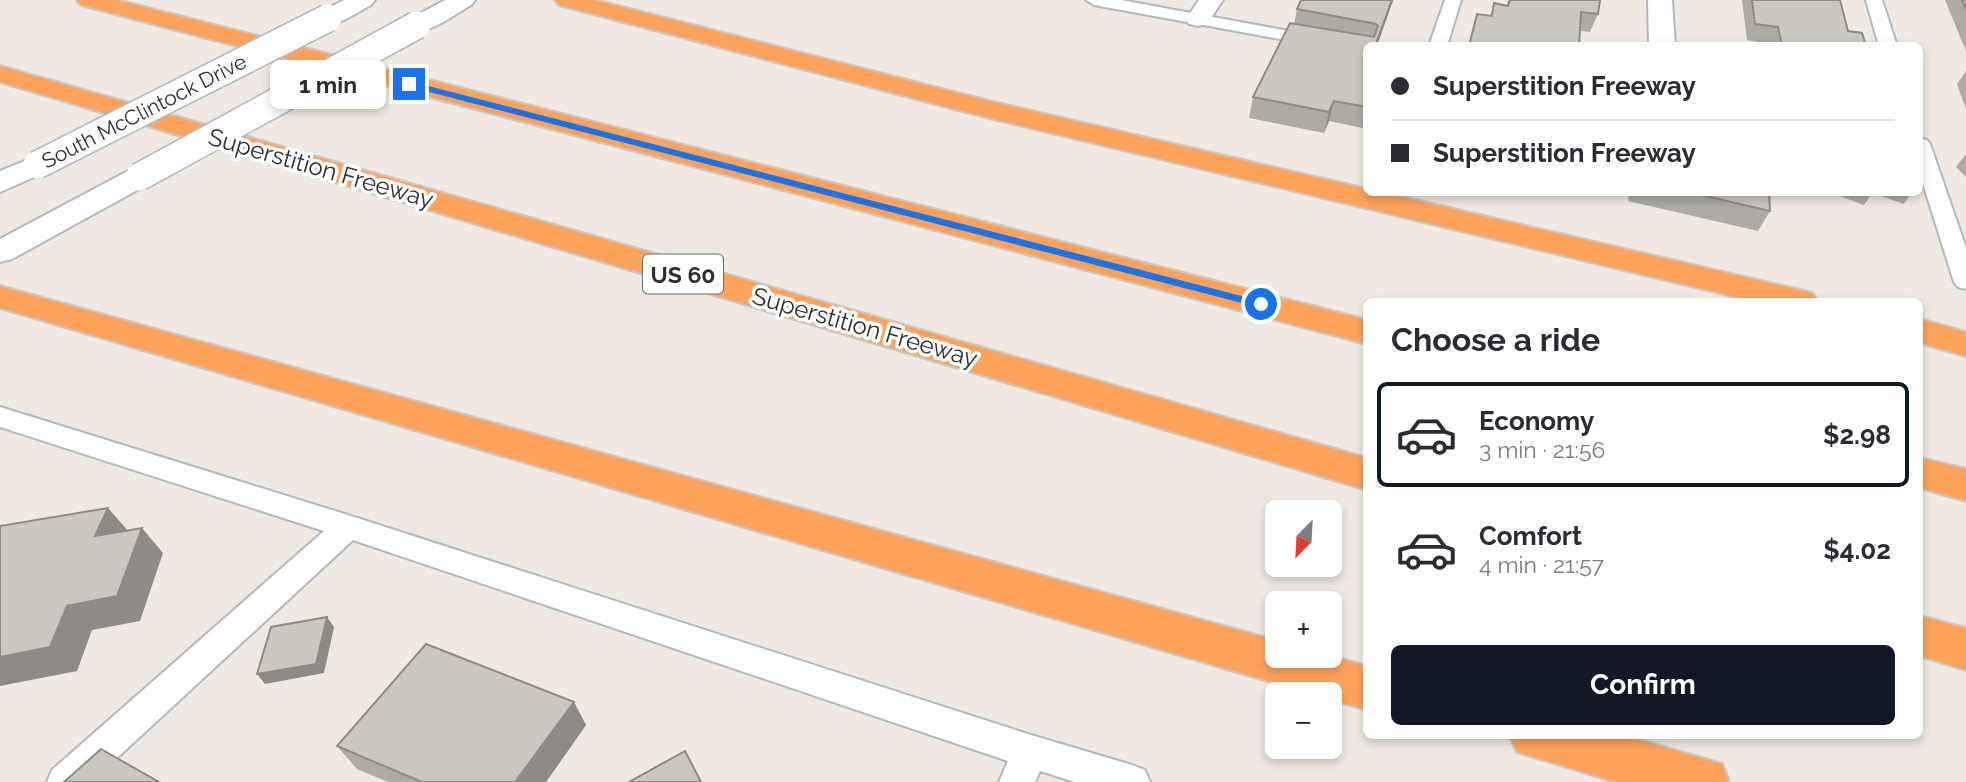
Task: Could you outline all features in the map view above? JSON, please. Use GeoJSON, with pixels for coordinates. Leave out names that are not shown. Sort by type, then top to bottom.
{"type":"FeatureCollection","features":[{"type":"Feature","properties":{"kind":"highway"},"geometry":{"type":"LineString","coordinates":[[89,0],[1363,331]]}},
{"type":"Feature","properties":{"kind":"highway"},"geometry":{"type":"LineString","coordinates":[[177,0],[421,69],[836,195]]}},
{"type":"Feature","properties":{"kind":"highway"},"geometry":{"type":"LineString","coordinates":[[567,0],[1002,113],[1787,298]]}},
{"type":"Feature","properties":{"kind":"highway","name":"Superstition Freeway"},"geometry":{"type":"LineString","coordinates":[[0,74],[1363,473]]}},
{"type":"Feature","properties":{"kind":"highway"},"geometry":{"type":"LineString","coordinates":[[0,297],[1363,687]]}},
{"type":"Feature","properties":{"kind":"highway"},"geometry":{"type":"LineString","coordinates":[[1923,332],[1966,344]]}},
{"type":"Feature","properties":{"kind":"highway"},"geometry":{"type":"LineString","coordinates":[[1923,474],[1966,485]]}},
{"type":"Feature","properties":{"kind":"highway"},"geometry":{"type":"LineString","coordinates":[[1923,637],[1966,649]]}},
{"type":"Feature","properties":{"kind":"highway"},"geometry":{"type":"LineString","coordinates":[[1549,739],[1703,782]]}},
{"type":"Feature","properties":{"kind":"main road"},"geometry":{"type":"LineString","coordinates":[[0,252],[463,0]]}},
{"type":"Feature","properties":{"kind":"main road"},"geometry":{"type":"LineString","coordinates":[[1660,0],[1662,42]]}},
{"type":"Feature","properties":{"kind":"main road","name":"South McClintock Drive"},"geometry":{"type":"LineString","coordinates":[[0,183],[354,4]]}},
{"type":"Feature","properties":{"kind":"lane"},"geometry":{"type":"LineString","coordinates":[[1094,0],[1205,10],[1363,49]]}},
{"type":"Feature","properties":{"kind":"lane"},"geometry":{"type":"LineString","coordinates":[[1439,42],[1453,0]]}},
{"type":"Feature","properties":{"kind":"lane"},"geometry":{"type":"LineString","coordinates":[[1874,0],[1887,42]]}},
{"type":"Feature","properties":{"kind":"lane"},"geometry":{"type":"LineString","coordinates":[[1923,153],[1966,282]]}},
{"type":"Feature","properties":{"kind":"lane"},"geometry":{"type":"LineString","coordinates":[[0,417],[348,527],[1024,767],[1132,782]]}},
{"type":"Feature","properties":{"kind":"lane"},"geometry":{"type":"LineString","coordinates":[[65,782],[348,527]]}},
{"type":"Feature","properties":{"kind":"building"},"geometry":{"type":"Polygon","coordinates":[[[1301,0],[1392,0],[1376,42],[1363,42],[1363,106],[1334,101],[1329,112],[1253,97],[1290,23],[1374,37],[1378,26],[1297,9],[1301,0]]]}},
{"type":"Feature","properties":{"kind":"building"},"geometry":{"type":"Polygon","coordinates":[[[1510,0],[1600,0],[1598,14],[1581,12],[1579,42],[1470,42],[1477,14],[1492,16],[1494,3],[1508,6],[1510,0]]]}},
{"type":"Feature","properties":{"kind":"building"},"geometry":{"type":"Polygon","coordinates":[[[1752,0],[1840,0],[1848,31],[1862,33],[1865,42],[1781,42],[1778,27],[1755,24],[1752,0]]]}},
{"type":"Feature","properties":{"kind":"building"},"geometry":{"type":"Polygon","coordinates":[[[1705,196],[1769,196],[1770,211],[1705,196]]]}},
{"type":"Feature","properties":{"kind":"building"},"geometry":{"type":"Polygon","coordinates":[[[108,508],[95,536],[142,528],[117,596],[67,606],[50,647],[0,657],[0,526],[108,508]]]}},
{"type":"Feature","properties":{"kind":"building"},"geometry":{"type":"Polygon","coordinates":[[[327,617],[316,664],[257,674],[271,627],[327,617]]]}},
{"type":"Feature","properties":{"kind":"building"},"geometry":{"type":"Polygon","coordinates":[[[426,644],[574,702],[515,782],[422,782],[337,746],[426,644]]]}},
{"type":"Feature","properties":{"kind":"building"},"geometry":{"type":"Polygon","coordinates":[[[101,749],[159,782],[64,782],[101,749]]]}},
{"type":"Feature","properties":{"kind":"building"},"geometry":{"type":"Polygon","coordinates":[[[685,751],[701,782],[629,782],[685,751]]]}},
{"type":"Feature","properties":{"kind":"route"},"geometry":{"type":"LineString","coordinates":[[409,84],[1261,304]]}}]}
